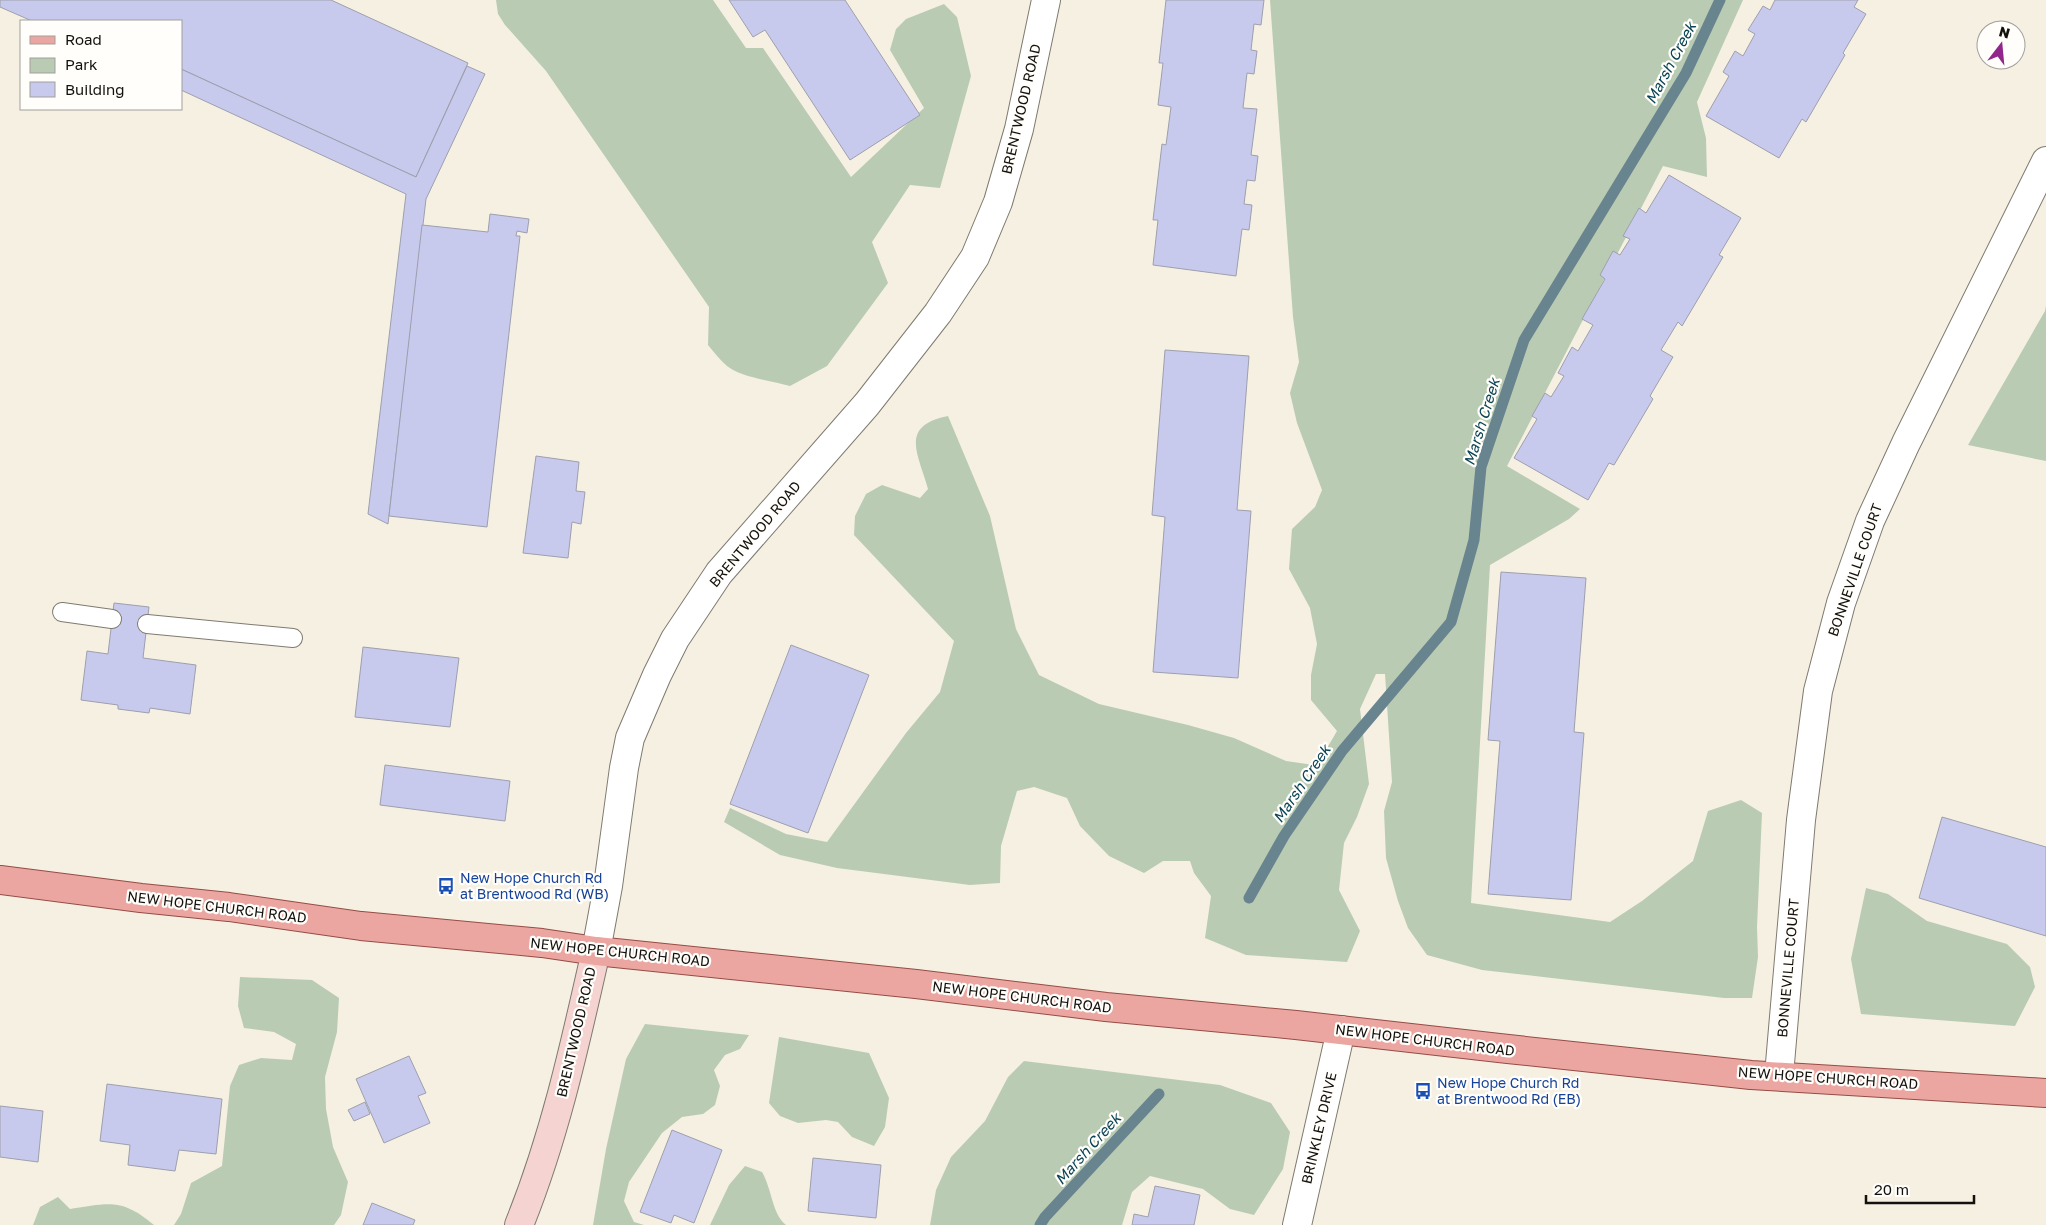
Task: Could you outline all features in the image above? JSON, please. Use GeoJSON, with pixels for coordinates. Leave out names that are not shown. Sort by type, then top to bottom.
{"type":"FeatureCollection","features":[{"type":"Feature","properties":{"kind":"main road","name":"NEW HOPE CHURCH ROAD"},"geometry":{"type":"LineString","coordinates":[[0,880],[229,907],[361,926],[542,943],[596,951],[916,984],[1106,1007],[1752,1074],[2046,1093]]}},
{"type":"Feature","properties":{"kind":"street","name":"BRENTWOOD ROAD"},"geometry":{"type":"LineString","coordinates":[[520,1225],[553,1131],[596,951],[608,886],[624,768],[630,738],[657,674],[675,639],[719,573],[867,404],[938,313],[975,257],[998,202],[1019,129],[1046,0]]}},
{"type":"Feature","properties":{"kind":"street","name":"BONNEVILLE COURT"},"geometry":{"type":"LineString","coordinates":[[1779,1075],[1801,820],[1818,690],[1841,604],[1870,521],[1906,443],[2046,161]]}},
{"type":"Feature","properties":{"kind":"street","name":"BRINKLEY DRIVE"},"geometry":{"type":"LineString","coordinates":[[1296,1225],[1341,1030]]}},
{"type":"Feature","properties":{"kind":"lane"},"geometry":{"type":"LineString","coordinates":[[62,612],[112,619]]}},
{"type":"Feature","properties":{"kind":"lane"},"geometry":{"type":"LineString","coordinates":[[147,624],[293,638]]}},
{"type":"Feature","properties":{"kind":"green space"},"geometry":{"type":"Polygon","coordinates":[[[496,0],[713,0],[746,48],[763,48],[851,177],[924,108],[890,50],[896,29],[906,19],[944,4],[957,17],[971,76],[940,188],[910,185],[872,242],[888,283],[827,366],[790,386],[740,373],[719,359],[708,345],[709,307],[546,71],[505,25],[498,14],[496,0]]]}},
{"type":"Feature","properties":{"kind":"green space"},"geometry":{"type":"Polygon","coordinates":[[[1270,0],[1743,0],[1697,102],[1706,138],[1707,177],[1663,166],[1507,466],[1580,509],[1569,519],[1490,565],[1471,903],[1610,922],[1642,901],[1693,861],[1708,811],[1741,800],[1762,813],[1757,927],[1758,957],[1752,998],[1724,998],[1482,970],[1427,955],[1408,928],[1386,858],[1384,811],[1392,782],[1385,674],[1376,674],[1360,709],[1369,784],[1357,817],[1344,843],[1339,890],[1360,931],[1347,962],[1246,955],[1205,938],[1211,896],[1194,873],[1190,861],[1163,861],[1144,873],[1109,856],[1080,826],[1067,798],[1034,787],[1017,791],[1001,846],[1000,883],[970,885],[837,868],[780,855],[724,822],[730,808],[786,834],[827,842],[906,733],[940,692],[954,641],[854,535],[855,516],[866,494],[882,485],[920,498],[928,489],[917,454],[917,435],[923,427],[932,421],[948,416],[990,516],[1016,629],[1039,675],[1099,704],[1234,738],[1286,761],[1314,765],[1323,755],[1337,731],[1311,700],[1311,675],[1317,644],[1310,608],[1289,569],[1292,529],[1315,507],[1322,490],[1297,423],[1290,393],[1299,362],[1293,317],[1270,0]]]}},
{"type":"Feature","properties":{"kind":"green space"},"geometry":{"type":"Polygon","coordinates":[[[2046,306],[2046,461],[1968,445],[2045,311],[2046,306]]]}},
{"type":"Feature","properties":{"kind":"green space"},"geometry":{"type":"Polygon","coordinates":[[[1866,888],[1888,894],[1927,921],[2007,944],[2030,967],[2035,987],[2015,1026],[1861,1014],[1851,959],[1866,888]]]}},
{"type":"Feature","properties":{"kind":"green space"},"geometry":{"type":"Polygon","coordinates":[[[240,977],[312,980],[339,998],[337,1032],[325,1077],[326,1109],[333,1147],[348,1182],[341,1215],[334,1225],[174,1225],[181,1214],[191,1183],[222,1166],[230,1086],[239,1065],[261,1058],[292,1060],[296,1044],[274,1032],[244,1028],[238,1006],[240,977]]]}},
{"type":"Feature","properties":{"kind":"green space"},"geometry":{"type":"Polygon","coordinates":[[[645,1024],[749,1035],[740,1049],[725,1055],[714,1070],[720,1086],[715,1105],[703,1114],[682,1117],[662,1133],[629,1182],[624,1201],[634,1222],[644,1225],[593,1225],[606,1149],[626,1059],[645,1024]]]}},
{"type":"Feature","properties":{"kind":"green space"},"geometry":{"type":"Polygon","coordinates":[[[779,1037],[869,1053],[889,1098],[885,1127],[874,1146],[852,1137],[838,1122],[826,1120],[798,1123],[780,1116],[769,1103],[779,1037]]]}},
{"type":"Feature","properties":{"kind":"green space"},"geometry":{"type":"Polygon","coordinates":[[[1024,1061],[1220,1085],[1271,1103],[1290,1132],[1283,1169],[1254,1215],[1230,1209],[1203,1189],[1150,1176],[1132,1192],[1122,1225],[930,1225],[936,1190],[951,1157],[985,1121],[1008,1077],[1024,1061]]]}},
{"type":"Feature","properties":{"kind":"green space"},"geometry":{"type":"Polygon","coordinates":[[[745,1166],[762,1172],[775,1208],[786,1225],[710,1225],[729,1185],[745,1166]]]}},
{"type":"Feature","properties":{"kind":"green space"},"geometry":{"type":"Polygon","coordinates":[[[58,1197],[70,1209],[105,1204],[124,1206],[143,1216],[154,1225],[33,1225],[40,1207],[58,1197]]]}},
{"type":"Feature","properties":{"kind":"building"},"geometry":{"type":"Polygon","coordinates":[[[0,0],[331,0],[468,63],[416,177],[182,69],[182,20],[30,20],[0,7],[0,0]]]}},
{"type":"Feature","properties":{"kind":"building"},"geometry":{"type":"Polygon","coordinates":[[[729,0],[845,0],[920,115],[850,160],[765,30],[753,37],[729,0]]]}},
{"type":"Feature","properties":{"kind":"building"},"geometry":{"type":"Polygon","coordinates":[[[1166,0],[1264,0],[1261,25],[1254,24],[1251,50],[1257,51],[1254,74],[1247,73],[1243,108],[1257,109],[1251,155],[1258,156],[1255,181],[1247,180],[1244,204],[1252,205],[1249,230],[1242,229],[1236,276],[1153,265],[1158,220],[1153,220],[1162,144],[1166,145],[1171,107],[1158,105],[1163,63],[1159,63],[1166,0]]]}},
{"type":"Feature","properties":{"kind":"building"},"geometry":{"type":"Polygon","coordinates":[[[1775,0],[1858,0],[1854,7],[1866,14],[1843,53],[1845,55],[1806,122],[1802,119],[1779,158],[1706,116],[1729,76],[1723,72],[1735,51],[1743,56],[1755,34],[1748,30],[1763,6],[1770,10],[1775,0]]]}},
{"type":"Feature","properties":{"kind":"building"},"geometry":{"type":"Polygon","coordinates":[[[467,66],[485,74],[426,199],[388,524],[368,514],[406,194],[182,90],[182,69],[416,177],[467,66]]]}},
{"type":"Feature","properties":{"kind":"building"},"geometry":{"type":"Polygon","coordinates":[[[1669,175],[1741,218],[1719,255],[1723,257],[1682,326],[1678,322],[1661,350],[1673,357],[1650,396],[1653,399],[1614,465],[1609,463],[1588,500],[1514,458],[1537,419],[1532,416],[1545,393],[1551,397],[1564,376],[1558,373],[1572,347],[1578,351],[1593,325],[1582,319],[1605,279],[1600,275],[1613,251],[1620,255],[1630,239],[1623,236],[1639,208],[1646,213],[1669,175]]]}},
{"type":"Feature","properties":{"kind":"building"},"geometry":{"type":"Polygon","coordinates":[[[490,214],[529,219],[527,233],[517,231],[516,236],[520,236],[487,527],[389,516],[422,225],[488,232],[490,214]]]}},
{"type":"Feature","properties":{"kind":"building"},"geometry":{"type":"Polygon","coordinates":[[[1165,350],[1249,356],[1237,510],[1251,511],[1238,678],[1153,672],[1165,517],[1152,515],[1165,350]]]}},
{"type":"Feature","properties":{"kind":"building"},"geometry":{"type":"Polygon","coordinates":[[[536,456],[579,462],[576,491],[585,492],[581,524],[572,522],[568,558],[523,553],[536,456]]]}},
{"type":"Feature","properties":{"kind":"building"},"geometry":{"type":"Polygon","coordinates":[[[1501,572],[1586,578],[1574,732],[1584,733],[1571,900],[1488,894],[1500,741],[1488,740],[1501,572]]]}},
{"type":"Feature","properties":{"kind":"building"},"geometry":{"type":"Polygon","coordinates":[[[114,603],[149,607],[143,658],[196,665],[190,714],[150,708],[149,713],[118,709],[118,705],[81,700],[87,651],[108,654],[114,603]]]}},
{"type":"Feature","properties":{"kind":"building"},"geometry":{"type":"Polygon","coordinates":[[[791,645],[869,675],[808,833],[730,804],[791,645]]]}},
{"type":"Feature","properties":{"kind":"building"},"geometry":{"type":"Polygon","coordinates":[[[363,647],[459,658],[450,727],[355,717],[363,647]]]}},
{"type":"Feature","properties":{"kind":"building"},"geometry":{"type":"Polygon","coordinates":[[[385,765],[510,781],[505,821],[380,805],[385,765]]]}},
{"type":"Feature","properties":{"kind":"building"},"geometry":{"type":"Polygon","coordinates":[[[1942,817],[2046,847],[2046,936],[1919,898],[1942,817]]]}},
{"type":"Feature","properties":{"kind":"building"},"geometry":{"type":"Polygon","coordinates":[[[409,1056],[426,1093],[418,1096],[430,1123],[384,1143],[356,1079],[409,1056]]]}},
{"type":"Feature","properties":{"kind":"building"},"geometry":{"type":"Polygon","coordinates":[[[107,1084],[222,1099],[216,1154],[179,1150],[175,1171],[128,1165],[130,1145],[100,1141],[107,1084]]]}},
{"type":"Feature","properties":{"kind":"building"},"geometry":{"type":"Polygon","coordinates":[[[365,1102],[370,1114],[354,1121],[348,1110],[365,1102]]]}},
{"type":"Feature","properties":{"kind":"building"},"geometry":{"type":"Polygon","coordinates":[[[0,1106],[43,1111],[38,1162],[0,1157],[0,1106]]]}},
{"type":"Feature","properties":{"kind":"building"},"geometry":{"type":"Polygon","coordinates":[[[672,1130],[722,1150],[694,1223],[674,1215],[671,1223],[640,1212],[672,1130]]]}},
{"type":"Feature","properties":{"kind":"building"},"geometry":{"type":"Polygon","coordinates":[[[813,1158],[881,1165],[876,1218],[808,1211],[813,1158]]]}},
{"type":"Feature","properties":{"kind":"building"},"geometry":{"type":"Polygon","coordinates":[[[1155,1186],[1200,1195],[1194,1225],[1132,1225],[1134,1214],[1148,1217],[1155,1186]]]}},
{"type":"Feature","properties":{"kind":"building"},"geometry":{"type":"Polygon","coordinates":[[[372,1203],[415,1220],[413,1225],[363,1225],[372,1203]]]}},
{"type":"Feature","properties":{"kind":"waterway","name":"Marsh Creek"},"geometry":{"type":"LineString","coordinates":[[1249,898],[1284,836],[1342,751],[1451,622],[1474,540],[1481,467],[1524,340],[1686,73],[1720,0]]}},
{"type":"Feature","properties":{"kind":"waterway","name":"Marsh Creek"},"geometry":{"type":"LineString","coordinates":[[1040,1225],[1045,1217],[1159,1094]]}},
{"type":"Feature","properties":{"kind":"place","name":"New Hope Church Rd at Brentwood Rd (WB)"},"geometry":{"type":"Point","coordinates":[446,886]}},
{"type":"Feature","properties":{"kind":"place","name":"New Hope Church Rd at Brentwood Rd (EB)"},"geometry":{"type":"Point","coordinates":[1423,1091]}}]}
